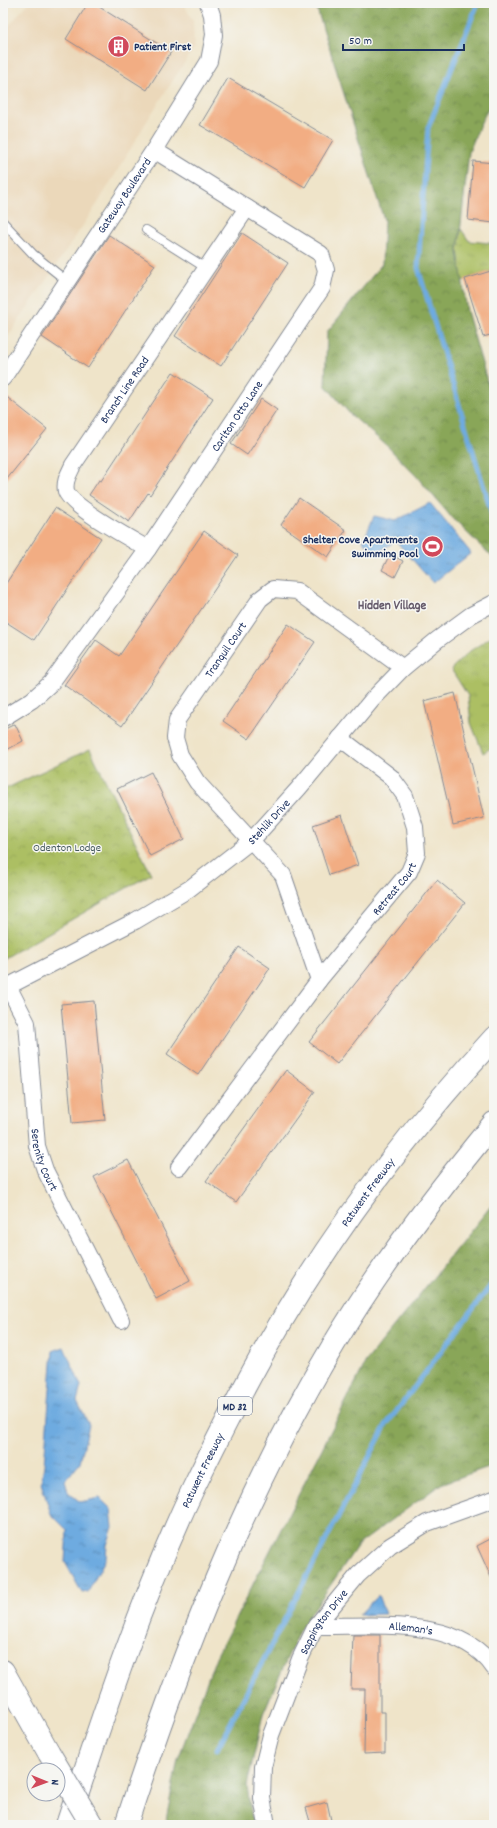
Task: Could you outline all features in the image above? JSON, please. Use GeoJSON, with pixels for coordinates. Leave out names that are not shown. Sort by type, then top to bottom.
{"type":"FeatureCollection","features":[{"type":"Feature","properties":{"kind":"main road","name":"Patuxent Freeway"},"geometry":{"type":"LineString","coordinates":[[67,1825],[124,1658],[159,1567],[193,1491],[242,1391],[284,1317],[329,1247],[391,1159],[448,1088],[494,1038]]}},
{"type":"Feature","properties":{"kind":"main road"},"geometry":{"type":"LineString","coordinates":[[126,1825],[175,1684],[212,1590],[245,1514],[296,1411],[335,1343],[380,1272],[437,1194],[494,1123]]}},
{"type":"Feature","properties":{"kind":"main road"},"geometry":{"type":"LineString","coordinates":[[3,1671],[49,1753],[92,1825]]}},
{"type":"Feature","properties":{"kind":"street","name":"Gateway Boulevard"},"geometry":{"type":"LineString","coordinates":[[3,378],[154,150],[209,61],[214,35],[212,15],[208,3]]}},
{"type":"Feature","properties":{"kind":"street","name":"Carlton Otto Lane"},"geometry":{"type":"LineString","coordinates":[[3,718],[32,700],[51,683],[148,549],[322,288],[326,270],[321,254],[154,150]]}},
{"type":"Feature","properties":{"kind":"street","name":"Branch Line Road"},"geometry":{"type":"LineString","coordinates":[[148,549],[78,506],[66,492],[65,481],[73,465],[247,208]]}},
{"type":"Feature","properties":{"kind":"street","name":"Tranquil Court"},"geometry":{"type":"LineString","coordinates":[[252,840],[197,782],[180,755],[175,738],[177,720],[260,599],[273,589],[297,591],[403,668]]}},
{"type":"Feature","properties":{"kind":"street","name":"Stehlik Drive"},"geometry":{"type":"LineString","coordinates":[[6,987],[135,921],[189,889],[252,840],[299,788],[372,700],[403,668],[471,615],[494,602]]}},
{"type":"Feature","properties":{"kind":"street","name":"Retreat Court"},"geometry":{"type":"LineString","coordinates":[[179,1167],[319,980],[410,872],[416,853],[415,827],[405,796],[391,777],[340,738]]}},
{"type":"Feature","properties":{"kind":"street"},"geometry":{"type":"LineString","coordinates":[[252,840],[283,875],[319,980]]}},
{"type":"Feature","properties":{"kind":"street","name":"Serenity Court"},"geometry":{"type":"LineString","coordinates":[[6,987],[27,1023],[37,1146],[45,1170],[122,1320]]}},
{"type":"Feature","properties":{"kind":"street","name":"Sappington Drive"},"geometry":{"type":"LineString","coordinates":[[267,1825],[262,1798],[263,1767],[269,1741],[300,1659],[316,1626],[358,1575],[390,1546],[427,1523],[494,1499]]}},
{"type":"Feature","properties":{"kind":"street","name":"Alleman's"},"geometry":{"type":"LineString","coordinates":[[316,1626],[414,1627],[439,1632],[475,1648],[494,1668]]}},
{"type":"Feature","properties":{"kind":"lane"},"geometry":{"type":"LineString","coordinates":[[3,222],[33,254],[68,282]]}},
{"type":"Feature","properties":{"kind":"lane"},"geometry":{"type":"LineString","coordinates":[[146,230],[206,268]]}},
{"type":"Feature","properties":{"kind":"shaded area"},"geometry":{"type":"Polygon","coordinates":[[[28,3],[183,3],[193,21],[194,48],[150,116],[98,203],[3,344],[3,33],[28,3]]]}},
{"type":"Feature","properties":{"kind":"green space"},"geometry":{"type":"Polygon","coordinates":[[[315,3],[494,3],[494,99],[482,120],[469,152],[458,251],[467,311],[494,405],[494,556],[492,557],[452,518],[417,477],[387,446],[350,414],[325,385],[327,332],[382,264],[384,220],[315,3]]]}},
{"type":"Feature","properties":{"kind":"green space"},"geometry":{"type":"Polygon","coordinates":[[[461,229],[469,241],[490,243],[494,249],[494,270],[462,281],[458,251],[461,229]]]}},
{"type":"Feature","properties":{"kind":"green space"},"geometry":{"type":"Polygon","coordinates":[[[494,635],[494,746],[483,753],[471,723],[468,696],[451,669],[470,651],[494,635]]]}},
{"type":"Feature","properties":{"kind":"green space","name":"Odenton Lodge"},"geometry":{"type":"Polygon","coordinates":[[[90,749],[151,874],[3,959],[3,790],[90,749]]]}},
{"type":"Feature","properties":{"kind":"green space"},"geometry":{"type":"Polygon","coordinates":[[[494,1202],[494,1395],[491,1398],[494,1425],[494,1465],[441,1484],[358,1545],[299,1631],[263,1714],[247,1786],[253,1825],[165,1825],[178,1759],[216,1657],[367,1360],[494,1202]]]}},
{"type":"Feature","properties":{"kind":"water","name":"Shelter Cove Apartments Swimming Pool"},"geometry":{"type":"Polygon","coordinates":[[[430,503],[471,553],[433,583],[396,541],[378,552],[363,542],[374,516],[395,521],[430,503]]]}},
{"type":"Feature","properties":{"kind":"water"},"geometry":{"type":"Polygon","coordinates":[[[64,1347],[81,1386],[77,1401],[89,1425],[80,1462],[65,1481],[68,1492],[80,1502],[100,1498],[111,1509],[113,1527],[107,1545],[106,1558],[88,1592],[82,1593],[65,1562],[67,1530],[51,1514],[41,1483],[44,1465],[53,1351],[64,1347]]]}},
{"type":"Feature","properties":{"kind":"water"},"geometry":{"type":"Polygon","coordinates":[[[378,1595],[385,1614],[359,1615],[378,1595]]]}},
{"type":"Feature","properties":{"kind":"building","name":"Patient First"},"geometry":{"type":"Polygon","coordinates":[[[88,3],[93,3],[171,52],[147,90],[66,39],[88,3]]]}},
{"type":"Feature","properties":{"kind":"building"},"geometry":{"type":"Polygon","coordinates":[[[228,78],[333,140],[305,187],[200,125],[228,78]]]}},
{"type":"Feature","properties":{"kind":"building"},"geometry":{"type":"Polygon","coordinates":[[[473,161],[494,163],[494,223],[468,220],[473,161]]]}},
{"type":"Feature","properties":{"kind":"building"},"geometry":{"type":"Polygon","coordinates":[[[242,233],[288,263],[221,366],[175,336],[242,233]]]}},
{"type":"Feature","properties":{"kind":"building"},"geometry":{"type":"Polygon","coordinates":[[[109,235],[155,265],[88,368],[42,337],[109,235]]]}},
{"type":"Feature","properties":{"kind":"building"},"geometry":{"type":"Polygon","coordinates":[[[494,270],[494,334],[483,337],[465,279],[494,270]]]}},
{"type":"Feature","properties":{"kind":"building"},"geometry":{"type":"Polygon","coordinates":[[[173,372],[213,398],[150,495],[148,493],[129,522],[89,495],[99,480],[101,481],[173,372]]]}},
{"type":"Feature","properties":{"kind":"building"},"geometry":{"type":"Polygon","coordinates":[[[3,394],[47,429],[3,484],[3,394]]]}},
{"type":"Feature","properties":{"kind":"building"},"geometry":{"type":"Polygon","coordinates":[[[261,399],[277,410],[247,455],[231,444],[261,399]]]}},
{"type":"Feature","properties":{"kind":"building"},"geometry":{"type":"Polygon","coordinates":[[[299,498],[346,530],[328,557],[281,525],[299,498]]]}},
{"type":"Feature","properties":{"kind":"building"},"geometry":{"type":"Polygon","coordinates":[[[55,508],[101,538],[34,640],[3,620],[3,588],[55,508]]]}},
{"type":"Feature","properties":{"kind":"building"},"geometry":{"type":"Polygon","coordinates":[[[204,531],[238,555],[122,726],[64,685],[96,640],[119,656],[204,531]]]}},
{"type":"Feature","properties":{"kind":"building"},"geometry":{"type":"Polygon","coordinates":[[[390,554],[403,561],[395,577],[382,570],[390,554]]]}},
{"type":"Feature","properties":{"kind":"building"},"geometry":{"type":"Polygon","coordinates":[[[288,624],[315,642],[249,739],[223,721],[288,624]]]}},
{"type":"Feature","properties":{"kind":"building"},"geometry":{"type":"Polygon","coordinates":[[[455,693],[484,818],[453,825],[424,701],[455,693]]]}},
{"type":"Feature","properties":{"kind":"building"},"geometry":{"type":"Polygon","coordinates":[[[15,724],[23,741],[3,752],[3,730],[15,724]]]}},
{"type":"Feature","properties":{"kind":"building"},"geometry":{"type":"Polygon","coordinates":[[[151,772],[184,839],[150,856],[117,789],[151,772]]]}},
{"type":"Feature","properties":{"kind":"building"},"geometry":{"type":"Polygon","coordinates":[[[342,815],[358,865],[329,875],[313,825],[342,815]]]}},
{"type":"Feature","properties":{"kind":"building"},"geometry":{"type":"Polygon","coordinates":[[[437,880],[465,903],[337,1064],[309,1042],[437,880]]]}},
{"type":"Feature","properties":{"kind":"building"},"geometry":{"type":"Polygon","coordinates":[[[239,947],[270,968],[198,1075],[167,1054],[239,947]]]}},
{"type":"Feature","properties":{"kind":"building"},"geometry":{"type":"Polygon","coordinates":[[[94,1001],[105,1120],[72,1123],[61,1004],[94,1001]]]}},
{"type":"Feature","properties":{"kind":"building"},"geometry":{"type":"Polygon","coordinates":[[[286,1070],[315,1092],[236,1202],[206,1181],[286,1070]]]}},
{"type":"Feature","properties":{"kind":"building"},"geometry":{"type":"Polygon","coordinates":[[[128,1160],[190,1281],[156,1299],[94,1177],[128,1160]]]}},
{"type":"Feature","properties":{"kind":"building"},"geometry":{"type":"Polygon","coordinates":[[[494,1537],[494,1584],[477,1546],[494,1537]]]}},
{"type":"Feature","properties":{"kind":"building"},"geometry":{"type":"Polygon","coordinates":[[[353,1635],[380,1635],[380,1712],[385,1712],[385,1753],[364,1754],[365,1689],[351,1689],[353,1635]]]}},
{"type":"Feature","properties":{"kind":"building"},"geometry":{"type":"Polygon","coordinates":[[[327,1802],[332,1825],[311,1825],[306,1808],[327,1802]]]}},
{"type":"Feature","properties":{"kind":"waterway"},"geometry":{"type":"LineString","coordinates":[[478,3],[428,128],[418,268],[494,521]]}},
{"type":"Feature","properties":{"kind":"waterway"},"geometry":{"type":"LineString","coordinates":[[217,1749],[386,1425],[494,1281]]}},
{"type":"Feature","properties":{"kind":"place","name":"Patient First"},"geometry":{"type":"Point","coordinates":[119,46]}},
{"type":"Feature","properties":{"kind":"place","name":"Shelter Cove Apartments Swimming Pool"},"geometry":{"type":"Point","coordinates":[433,546]}},
{"type":"Feature","properties":{"kind":"district","name":"Hidden Village"},"geometry":{"type":"Point","coordinates":[392,604]}}]}
